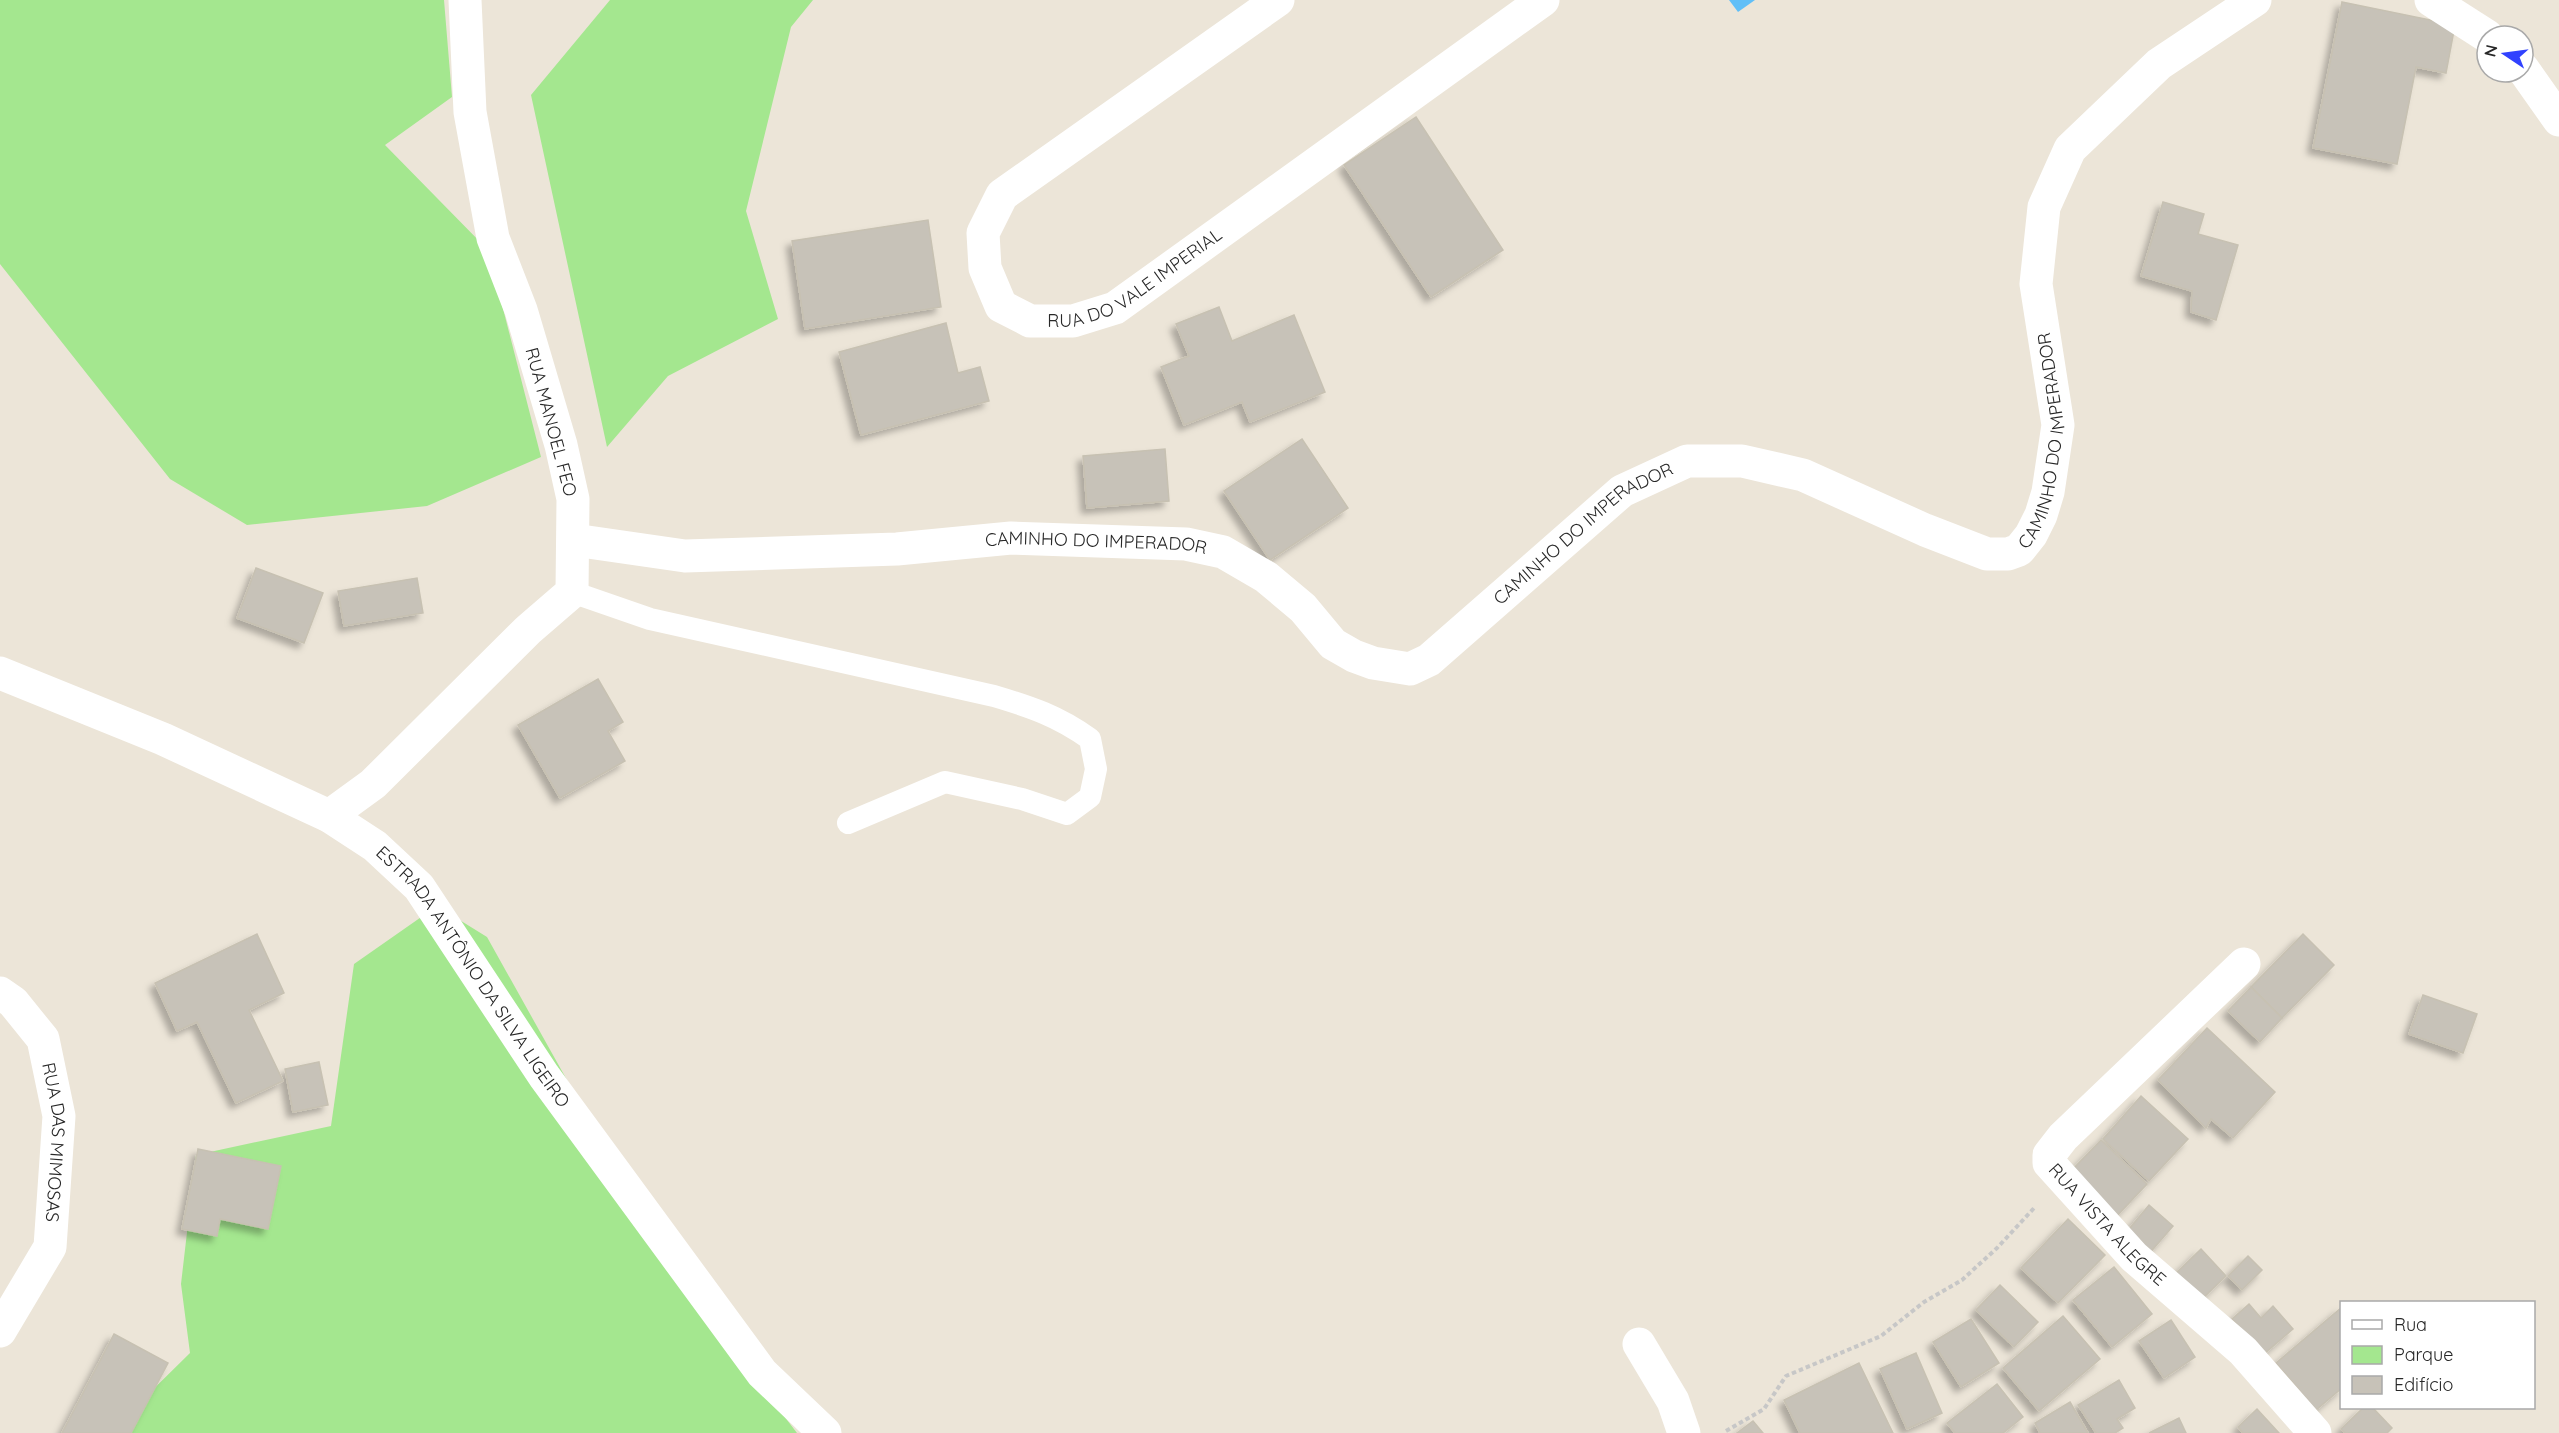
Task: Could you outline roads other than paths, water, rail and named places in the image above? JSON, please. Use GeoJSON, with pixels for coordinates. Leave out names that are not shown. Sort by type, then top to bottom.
{"type":"FeatureCollection","features":[{"type":"Feature","properties":{"kind":"street","name":"RUA MANOEL FEO"},"geometry":{"type":"LineString","coordinates":[[465,0],[470,112],[493,238],[521,310],[561,445],[573,499],[572,592]]}},
{"type":"Feature","properties":{"kind":"street","name":"RUA DO VALE IMPERIAL"},"geometry":{"type":"LineString","coordinates":[[1278,0],[1002,195],[983,233],[984,268],[1001,306],[1030,321],[1072,321],[1115,308],[1543,0]]}},
{"type":"Feature","properties":{"kind":"street","name":"CAMINHO DO IMPERADOR"},"geometry":{"type":"LineString","coordinates":[[574,540],[685,556],[897,549],[1011,538],[1186,544],[1223,552],[1266,577],[1303,608],[1334,644],[1354,656],[1373,663],[1410,669],[1429,660],[1622,491],[1687,461],[1742,461],[1803,475],[1925,530],[1987,554],[2008,554],[2019,550],[2031,535],[2041,515],[2048,492],[2058,425],[2036,284],[2044,207],[2070,149],[2159,64],[2255,0]]}},
{"type":"Feature","properties":{"kind":"street"},"geometry":{"type":"LineString","coordinates":[[2431,0],[2475,28]]}},
{"type":"Feature","properties":{"kind":"street"},"geometry":{"type":"LineString","coordinates":[[2534,84],[2559,120]]}},
{"type":"Feature","properties":{"kind":"street"},"geometry":{"type":"LineString","coordinates":[[329,816],[373,784],[511,647],[572,592]]}},
{"type":"Feature","properties":{"kind":"street","name":"ESTRADA ANTÔNIO DA SILVA LIGEIRO"},"geometry":{"type":"LineString","coordinates":[[0,673],[163,739],[329,816],[375,846],[419,887],[544,1076],[755,1363],[825,1433]]}},
{"type":"Feature","properties":{"kind":"street","name":"RUA VISTA ALEGRE"},"geometry":{"type":"LineString","coordinates":[[2244,964],[2063,1137],[2049,1155],[2049,1163],[2134,1257],[2243,1351],[2315,1433]]}},
{"type":"Feature","properties":{"kind":"street","name":"RUA DAS MIMOSAS"},"geometry":{"type":"LineString","coordinates":[[0,993],[13,1002],[43,1039],[59,1116],[50,1247],[0,1331]]}},
{"type":"Feature","properties":{"kind":"street"},"geometry":{"type":"LineString","coordinates":[[1640,1344],[1673,1401],[1684,1433]]}},
{"type":"Feature","properties":{"kind":"lane"},"geometry":{"type":"LineString","coordinates":[[572,592],[650,618],[994,696],[1042,711],[1068,723],[1090,739],[1096,769],[1090,797],[1067,814],[1022,799],[945,782],[848,823]]}},
{"type":"Feature","properties":{"kind":"water"},"geometry":{"type":"Polygon","coordinates":[[[1729,0],[1755,0],[1738,12],[1729,0]]]}}]}
